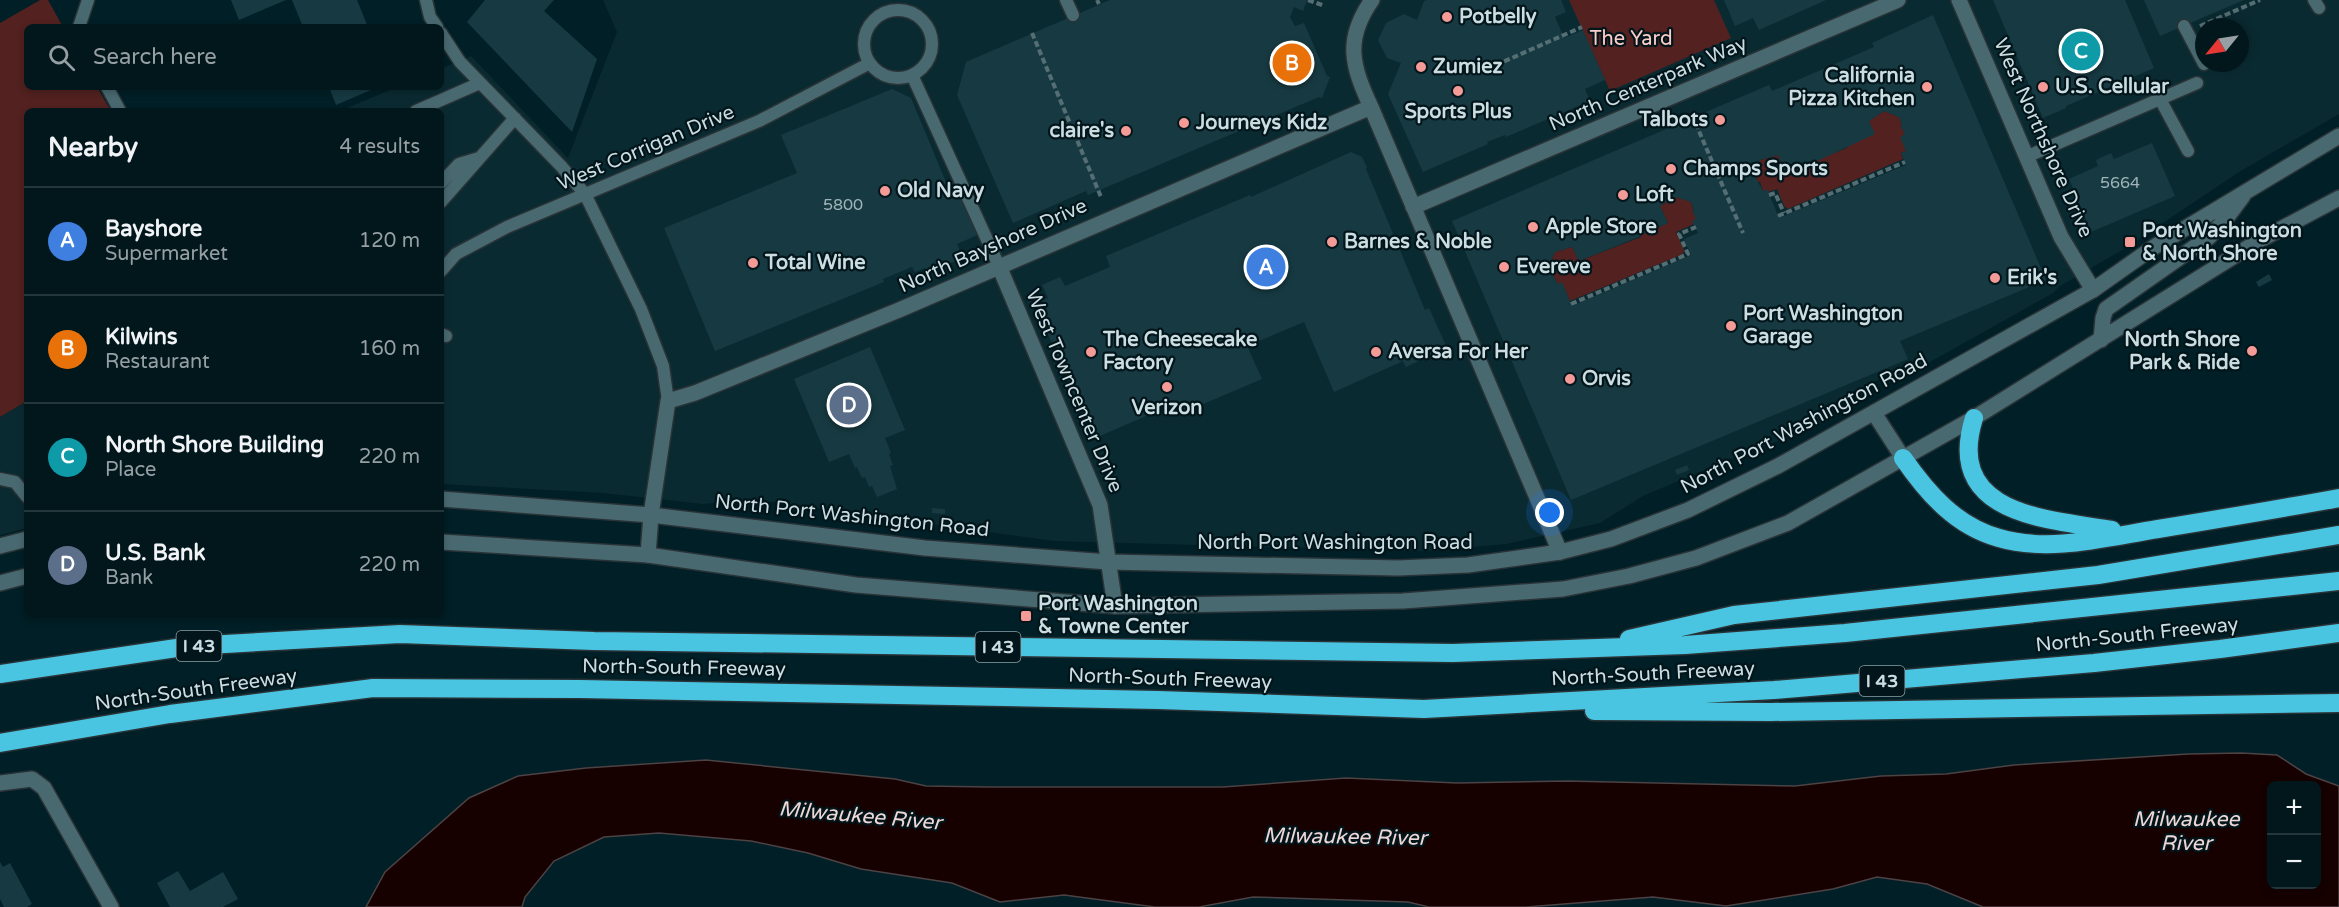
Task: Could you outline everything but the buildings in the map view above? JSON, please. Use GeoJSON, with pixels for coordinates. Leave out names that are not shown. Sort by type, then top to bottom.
{"type":"FeatureCollection","features":[{"type":"Feature","properties":{"kind":"highway"},"geometry":{"type":"LineString","coordinates":[[1974,418],[1968,443],[1971,464],[1983,490],[1995,501],[2034,517],[2132,533]]}},
{"type":"Feature","properties":{"kind":"highway"},"geometry":{"type":"LineString","coordinates":[[1903,458],[1918,480],[1940,505],[1971,526],[1999,538],[2033,544],[2132,533],[2339,498]]}},
{"type":"Feature","properties":{"kind":"highway"},"geometry":{"type":"LineString","coordinates":[[1595,648],[1734,615],[2098,574],[2339,536]]}},
{"type":"Feature","properties":{"kind":"highway","name":"North-South Freeway"},"geometry":{"type":"LineString","coordinates":[[0,674],[190,646],[400,634],[618,642],[1454,653],[1685,645],[1812,636],[2339,581]]}},
{"type":"Feature","properties":{"kind":"highway","name":"North-South Freeway"},"geometry":{"type":"LineString","coordinates":[[0,743],[170,714],[373,688],[592,689],[1158,700],[1424,709],[1774,690],[2094,663],[2220,650],[2339,633]]}},
{"type":"Feature","properties":{"kind":"highway"},"geometry":{"type":"LineString","coordinates":[[1424,709],[1771,712],[2339,703]]}},
{"type":"Feature","properties":{"kind":"main road"},"geometry":{"type":"LineString","coordinates":[[1372,0],[1359,21],[1353,62],[1560,552]]}},
{"type":"Feature","properties":{"kind":"main road","name":"North Centerpark Way"},"geometry":{"type":"LineString","coordinates":[[1413,207],[1899,0]]}},
{"type":"Feature","properties":{"kind":"main road","name":"West Northshore Drive"},"geometry":{"type":"LineString","coordinates":[[1959,0],[2061,237],[2093,290]]}},
{"type":"Feature","properties":{"kind":"main road","name":"North Bayshore Drive"},"geometry":{"type":"LineString","coordinates":[[668,400],[695,393],[899,310],[1371,107]]}},
{"type":"Feature","properties":{"kind":"main road","name":"North Port Washington Road"},"geometry":{"type":"LineString","coordinates":[[444,499],[651,515],[925,548],[1108,562],[1398,568],[1468,566],[1560,552],[1611,539],[1688,510],[1778,466],[2093,290],[2154,247],[2339,135]]}},
{"type":"Feature","properties":{"kind":"main road"},"geometry":{"type":"LineString","coordinates":[[2101,340],[2106,309],[2209,237],[2247,191]]}},
{"type":"Feature","properties":{"kind":"main road"},"geometry":{"type":"LineString","coordinates":[[444,542],[648,555],[856,585],[1115,606],[1403,601],[1563,589],[1629,576],[1696,558],[1788,523],[1974,418],[2260,240],[2339,198]]}},
{"type":"Feature","properties":{"kind":"main road","name":"West Towncenter Drive"},"geometry":{"type":"LineString","coordinates":[[999,266],[1100,505],[1115,606]]}},
{"type":"Feature","properties":{"kind":"main road"},"geometry":{"type":"LineString","coordinates":[[648,555],[651,515],[668,400]]}},
{"type":"Feature","properties":{"kind":"main road"},"geometry":{"type":"LineString","coordinates":[[1874,412],[1903,458]]}},
{"type":"Feature","properties":{"kind":"main road"},"geometry":{"type":"LineString","coordinates":[[0,546],[24,540]]}},
{"type":"Feature","properties":{"kind":"main road"},"geometry":{"type":"LineString","coordinates":[[0,584],[24,577]]}},
{"type":"Feature","properties":{"kind":"main road"},"geometry":{"type":"LineString","coordinates":[[0,783],[24,778],[35,780],[54,804],[111,907]]}},
{"type":"Feature","properties":{"kind":"lane"},"geometry":{"type":"LineString","coordinates":[[81,24],[88,0]]}},
{"type":"Feature","properties":{"kind":"lane"},"geometry":{"type":"LineString","coordinates":[[426,0],[430,17],[435,24]]}},
{"type":"Feature","properties":{"kind":"lane"},"geometry":{"type":"LineString","coordinates":[[1066,0],[1073,15]]}},
{"type":"Feature","properties":{"kind":"lane"},"geometry":{"type":"LineString","coordinates":[[901,5],[919,17],[926,25],[931,36],[932,48],[921,69],[912,75],[900,78],[878,71],[870,63],[865,53],[866,32],[879,15],[901,5]]}},
{"type":"Feature","properties":{"kind":"lane"},"geometry":{"type":"LineString","coordinates":[[2184,26],[2195,47]]}},
{"type":"Feature","properties":{"kind":"lane"},"geometry":{"type":"LineString","coordinates":[[444,38],[460,62],[585,194],[641,309],[663,366],[668,400]]}},
{"type":"Feature","properties":{"kind":"lane","name":"West Corrigan Drive"},"geometry":{"type":"LineString","coordinates":[[444,268],[456,254],[507,227],[759,121],[870,63]]}},
{"type":"Feature","properties":{"kind":"lane"},"geometry":{"type":"LineString","coordinates":[[912,75],[999,266]]}},
{"type":"Feature","properties":{"kind":"lane"},"geometry":{"type":"LineString","coordinates":[[423,108],[480,83]]}},
{"type":"Feature","properties":{"kind":"lane"},"geometry":{"type":"LineString","coordinates":[[2026,157],[2197,83]]}},
{"type":"Feature","properties":{"kind":"lane"},"geometry":{"type":"LineString","coordinates":[[109,90],[118,108]]}},
{"type":"Feature","properties":{"kind":"lane"},"geometry":{"type":"LineString","coordinates":[[2160,99],[2188,151]]}},
{"type":"Feature","properties":{"kind":"lane"},"geometry":{"type":"LineString","coordinates":[[444,199],[515,118]]}},
{"type":"Feature","properties":{"kind":"lane"},"geometry":{"type":"LineString","coordinates":[[444,180],[459,165],[480,158]]}},
{"type":"Feature","properties":{"kind":"lane"},"geometry":{"type":"LineString","coordinates":[[0,479],[15,482],[24,494]]}},
{"type":"Feature","properties":{"kind":"path"},"geometry":{"type":"LineString","coordinates":[[1308,0],[1325,6]]}},
{"type":"Feature","properties":{"kind":"path"},"geometry":{"type":"LineString","coordinates":[[2219,18],[2260,0]]}},
{"type":"Feature","properties":{"kind":"path"},"geometry":{"type":"LineString","coordinates":[[1496,65],[1582,27]]}},
{"type":"Feature","properties":{"kind":"path"},"geometry":{"type":"LineString","coordinates":[[1032,33],[1101,197]]}},
{"type":"Feature","properties":{"kind":"path"},"geometry":{"type":"LineString","coordinates":[[1692,115],[1743,234]]}},
{"type":"Feature","properties":{"kind":"path"},"geometry":{"type":"LineString","coordinates":[[1778,216],[1905,162]]}},
{"type":"Feature","properties":{"kind":"path"},"geometry":{"type":"LineString","coordinates":[[1769,195],[1775,193],[1784,213]]}},
{"type":"Feature","properties":{"kind":"path"},"geometry":{"type":"LineString","coordinates":[[1571,304],[1688,254],[1679,234],[1696,227]]}},
{"type":"Feature","properties":{"kind":"shaded area"},"geometry":{"type":"Polygon","coordinates":[[[603,0],[2339,0],[2339,114],[2239,172],[2124,249],[2060,286],[2053,293],[1905,376],[1898,378],[1889,374],[1835,403],[1830,417],[1823,422],[1643,496],[1600,523],[1506,544],[1424,551],[1054,541],[752,499],[703,504],[603,493],[444,484],[444,108],[347,108],[390,90],[444,90],[444,68],[471,56],[568,158],[617,32],[603,0]]]}},
{"type":"Feature","properties":{"kind":"shaded area"},"geometry":{"type":"Polygon","coordinates":[[[24,403],[24,529],[0,535],[0,417],[24,403]]]}},
{"type":"Feature","properties":{"kind":"green space"},"geometry":{"type":"Polygon","coordinates":[[[40,0],[48,0],[61,24],[24,24],[24,90],[99,90],[109,108],[24,108],[24,403],[0,417],[0,23],[40,0]]]}},
{"type":"Feature","properties":{"kind":"green space","name":"The Yard"},"geometry":{"type":"Polygon","coordinates":[[[1569,0],[1714,0],[1731,38],[1610,91],[1569,0]]]}},
{"type":"Feature","properties":{"kind":"green space"},"geometry":{"type":"Polygon","coordinates":[[[1884,111],[1899,117],[1905,134],[1906,151],[1901,153],[1903,159],[1788,209],[1784,206],[1777,189],[1763,191],[1754,175],[1760,160],[1778,155],[1785,172],[1847,148],[1874,134],[1869,121],[1884,111]]]}},
{"type":"Feature","properties":{"kind":"green space"},"geometry":{"type":"Polygon","coordinates":[[[1676,197],[1691,202],[1696,219],[1694,224],[1676,232],[1684,250],[1683,254],[1570,301],[1562,283],[1558,284],[1548,267],[1555,252],[1572,247],[1579,261],[1641,237],[1640,235],[1668,223],[1660,206],[1676,197]]]}},
{"type":"Feature","properties":{"kind":"water","name":"Milwaukee River"},"geometry":{"type":"Polygon","coordinates":[[[2188,754],[2277,755],[2306,774],[2339,786],[2339,907],[1983,907],[1927,884],[1877,877],[1833,889],[1726,906],[1653,897],[1526,907],[1429,907],[1408,902],[1253,897],[1199,907],[1155,907],[1064,895],[1000,902],[952,883],[861,869],[808,853],[751,841],[659,833],[604,837],[554,861],[525,897],[522,907],[366,907],[385,872],[469,798],[518,776],[586,768],[706,760],[895,779],[926,786],[989,787],[1223,787],[1346,778],[1457,783],[1567,781],[1795,786],[1881,776],[1946,774],[2014,765],[2188,754]]]}},
{"type":"Feature","properties":{"kind":"place","name":"Potbelly"},"geometry":{"type":"Point","coordinates":[1447,17]}},
{"type":"Feature","properties":{"kind":"place","name":"North Shore Building"},"geometry":{"type":"Point","coordinates":[2081,51]}},
{"type":"Feature","properties":{"kind":"place","name":"Kilwins"},"geometry":{"type":"Point","coordinates":[1292,63]}},
{"type":"Feature","properties":{"kind":"place","name":"Zumiez"},"geometry":{"type":"Point","coordinates":[1421,67]}},
{"type":"Feature","properties":{"kind":"place","name":"California Pizza Kitchen"},"geometry":{"type":"Point","coordinates":[1927,87]}},
{"type":"Feature","properties":{"kind":"place","name":"U.S. Cellular"},"geometry":{"type":"Point","coordinates":[2043,87]}},
{"type":"Feature","properties":{"kind":"place","name":"Sports Plus"},"geometry":{"type":"Point","coordinates":[1458,91]}},
{"type":"Feature","properties":{"kind":"place","name":"Talbots"},"geometry":{"type":"Point","coordinates":[1720,120]}},
{"type":"Feature","properties":{"kind":"place","name":"Journeys Kidz"},"geometry":{"type":"Point","coordinates":[1184,123]}},
{"type":"Feature","properties":{"kind":"place","name":"claire's"},"geometry":{"type":"Point","coordinates":[1126,131]}},
{"type":"Feature","properties":{"kind":"place","name":"Champs Sports"},"geometry":{"type":"Point","coordinates":[1671,169]}},
{"type":"Feature","properties":{"kind":"place","name":"Old Navy"},"geometry":{"type":"Point","coordinates":[885,191]}},
{"type":"Feature","properties":{"kind":"place","name":"Loft"},"geometry":{"type":"Point","coordinates":[1623,195]}},
{"type":"Feature","properties":{"kind":"place","name":"Apple Store"},"geometry":{"type":"Point","coordinates":[1533,227]}},
{"type":"Feature","properties":{"kind":"place","name":"Barnes & Noble"},"geometry":{"type":"Point","coordinates":[1332,242]}},
{"type":"Feature","properties":{"kind":"place","name":"Port Washington & North Shore"},"geometry":{"type":"Point","coordinates":[2130,242]}},
{"type":"Feature","properties":{"kind":"place","name":"Total Wine"},"geometry":{"type":"Point","coordinates":[753,263]}},
{"type":"Feature","properties":{"kind":"place","name":"Bayshore"},"geometry":{"type":"Point","coordinates":[1266,267]}},
{"type":"Feature","properties":{"kind":"place","name":"Evereve"},"geometry":{"type":"Point","coordinates":[1504,267]}},
{"type":"Feature","properties":{"kind":"place","name":"Erik's"},"geometry":{"type":"Point","coordinates":[1995,278]}},
{"type":"Feature","properties":{"kind":"place","name":"Port Washington Garage"},"geometry":{"type":"Point","coordinates":[1731,326]}},
{"type":"Feature","properties":{"kind":"place","name":"North Shore Park & Ride"},"geometry":{"type":"Point","coordinates":[2252,351]}},
{"type":"Feature","properties":{"kind":"place","name":"The Cheesecake Factory"},"geometry":{"type":"Point","coordinates":[1091,352]}},
{"type":"Feature","properties":{"kind":"place","name":"Aversa For Her"},"geometry":{"type":"Point","coordinates":[1376,352]}},
{"type":"Feature","properties":{"kind":"place","name":"Orvis"},"geometry":{"type":"Point","coordinates":[1570,379]}},
{"type":"Feature","properties":{"kind":"place","name":"Verizon"},"geometry":{"type":"Point","coordinates":[1167,387]}},
{"type":"Feature","properties":{"kind":"place","name":"U.S. Bank"},"geometry":{"type":"Point","coordinates":[849,405]}},
{"type":"Feature","properties":{"kind":"place","name":"Port Washington & Towne Center"},"geometry":{"type":"Point","coordinates":[1026,616]}}]}
